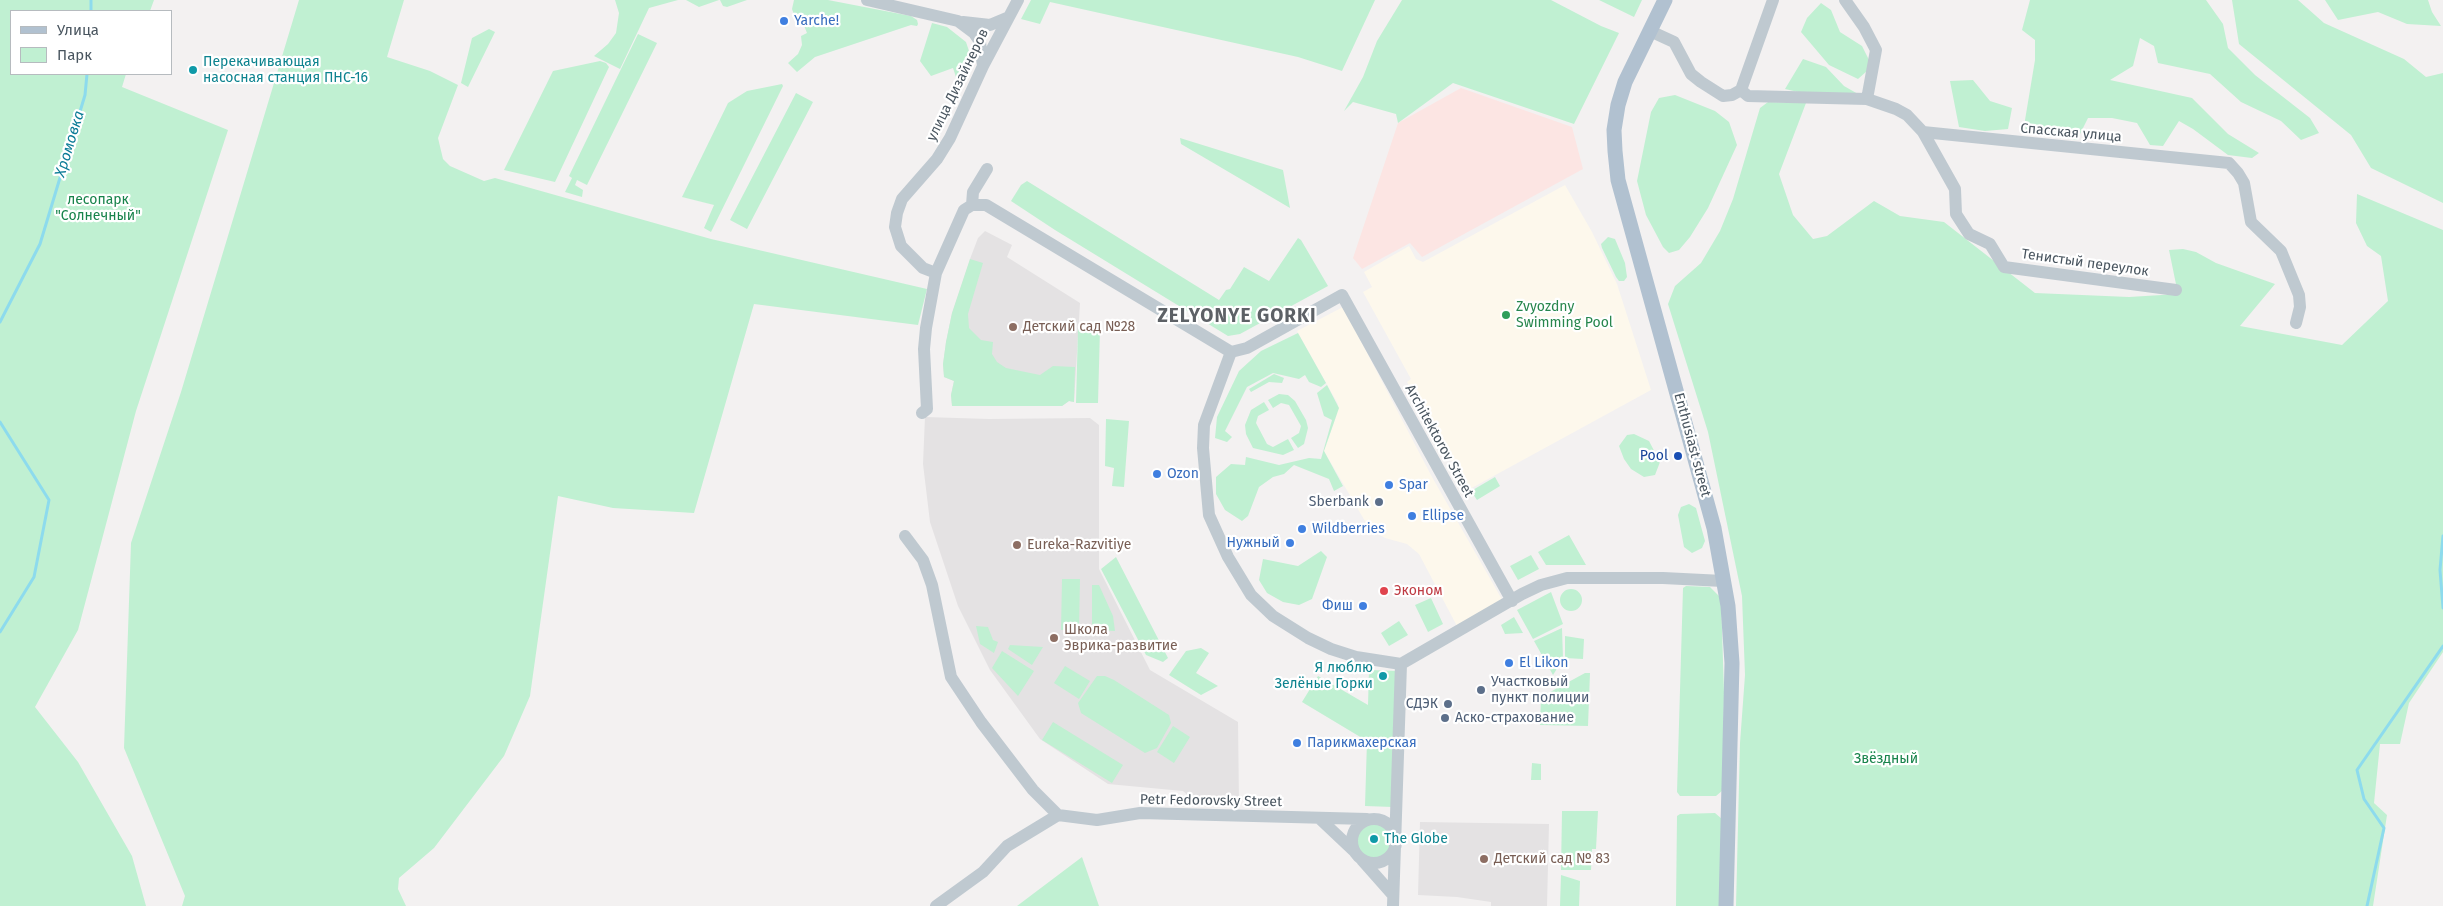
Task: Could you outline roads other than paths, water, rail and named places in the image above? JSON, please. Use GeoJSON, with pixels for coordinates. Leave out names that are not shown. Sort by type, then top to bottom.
{"type":"FeatureCollection","features":[{"type":"Feature","properties":{"kind":"main road","name":"Enthusiast street"},"geometry":{"type":"LineString","coordinates":[[1665,0],[1626,82],[1618,106],[1614,130],[1616,164],[1714,528],[1728,606],[1732,663],[1726,906]]}},
{"type":"Feature","properties":{"kind":"street"},"geometry":{"type":"LineString","coordinates":[[867,0],[990,25],[1009,17]]}},
{"type":"Feature","properties":{"kind":"street","name":"улица Дизайнеров"},"geometry":{"type":"LineString","coordinates":[[936,273],[923,268],[901,246],[895,227],[897,213],[902,199],[942,151],[983,66],[1018,0]]}},
{"type":"Feature","properties":{"kind":"street"},"geometry":{"type":"LineString","coordinates":[[1650,31],[1674,42],[1691,74],[1701,82],[1723,96],[1732,95],[1741,90],[1772,0]]}},
{"type":"Feature","properties":{"kind":"street"},"geometry":{"type":"LineString","coordinates":[[1845,0],[1864,27],[1876,50],[1867,99]]}},
{"type":"Feature","properties":{"kind":"street"},"geometry":{"type":"LineString","coordinates":[[958,20],[974,33],[980,42],[983,66]]}},
{"type":"Feature","properties":{"kind":"street"},"geometry":{"type":"LineString","coordinates":[[1741,90],[1748,96],[1867,99],[1896,109],[1907,116],[1923,132]]}},
{"type":"Feature","properties":{"kind":"street","name":"Тенистый переулок"},"geometry":{"type":"LineString","coordinates":[[1923,132],[1955,189],[1956,214],[1969,234],[1990,244],[2004,267],[2176,290]]}},
{"type":"Feature","properties":{"kind":"street","name":"Спасская улица"},"geometry":{"type":"LineString","coordinates":[[1923,132],[2229,163],[2244,183],[2251,222],[2281,251],[2300,295],[2300,307],[2296,323]]}},
{"type":"Feature","properties":{"kind":"street"},"geometry":{"type":"LineString","coordinates":[[972,205],[973,192],[987,169]]}},
{"type":"Feature","properties":{"kind":"street"},"geometry":{"type":"LineString","coordinates":[[922,413],[927,409],[924,350],[936,273],[962,214],[967,207],[986,205],[1231,352],[1207,414],[1203,448],[1210,515],[1228,557],[1252,595],[1274,616],[1308,638],[1356,657],[1400,664],[1541,585],[1567,578],[1668,578],[1723,581]]}},
{"type":"Feature","properties":{"kind":"street","name":"Architektorov Street"},"geometry":{"type":"LineString","coordinates":[[1231,352],[1246,348],[1342,295],[1512,601]]}},
{"type":"Feature","properties":{"kind":"street"},"geometry":{"type":"LineString","coordinates":[[905,536],[923,560],[932,585],[951,677],[981,722],[1033,790],[1058,815],[1007,846],[983,872],[936,906]]}},
{"type":"Feature","properties":{"kind":"street"},"geometry":{"type":"LineString","coordinates":[[1393,901],[1400,664]]}},
{"type":"Feature","properties":{"kind":"street","name":"Petr Fedorovsky Street"},"geometry":{"type":"LineString","coordinates":[[1058,815],[1097,820],[1140,813],[1367,820]]}},
{"type":"Feature","properties":{"kind":"street"},"geometry":{"type":"LineString","coordinates":[[1320,820],[1357,855],[1393,901]]}},
{"type":"Feature","properties":{"kind":"street"},"geometry":{"type":"LineString","coordinates":[[1383,820],[1391,826],[1396,841],[1393,853],[1384,860],[1371,863],[1357,855],[1352,842],[1353,833],[1359,824],[1367,820],[1383,820],[1396,822]]}},
{"type":"Feature","properties":{"kind":"waterway","name":"Хромовка"},"geometry":{"type":"LineString","coordinates":[[91,0],[91,10]]}},
{"type":"Feature","properties":{"kind":"waterway","name":"Хромовка"},"geometry":{"type":"LineString","coordinates":[[0,322],[40,244],[85,95],[87,75]]}},
{"type":"Feature","properties":{"kind":"waterway","name":"Хромовка"},"geometry":{"type":"LineString","coordinates":[[0,422],[49,500],[34,577],[0,632]]}},
{"type":"Feature","properties":{"kind":"waterway"},"geometry":{"type":"LineString","coordinates":[[2443,536],[2440,570],[2443,608]]}},
{"type":"Feature","properties":{"kind":"waterway"},"geometry":{"type":"LineString","coordinates":[[2367,906],[2384,828],[2364,799],[2357,770],[2443,646]]}},
{"type":"Feature","properties":{"kind":"place","name":"Yarche!"},"geometry":{"type":"Point","coordinates":[784,21]}},
{"type":"Feature","properties":{"kind":"place","name":"Перекачивающая насосная станция ПНС-16"},"geometry":{"type":"Point","coordinates":[193,70]}},
{"type":"Feature","properties":{"kind":"place","name":"Zvyozdny Swimming Pool"},"geometry":{"type":"Point","coordinates":[1506,315]}},
{"type":"Feature","properties":{"kind":"place","name":"Детский сад №28"},"geometry":{"type":"Point","coordinates":[1013,327]}},
{"type":"Feature","properties":{"kind":"place","name":"Pool"},"geometry":{"type":"Point","coordinates":[1678,456]}},
{"type":"Feature","properties":{"kind":"place","name":"Ozon"},"geometry":{"type":"Point","coordinates":[1157,474]}},
{"type":"Feature","properties":{"kind":"place","name":"Spar"},"geometry":{"type":"Point","coordinates":[1389,485]}},
{"type":"Feature","properties":{"kind":"place","name":"Sberbank"},"geometry":{"type":"Point","coordinates":[1379,502]}},
{"type":"Feature","properties":{"kind":"place","name":"Ellipse"},"geometry":{"type":"Point","coordinates":[1412,516]}},
{"type":"Feature","properties":{"kind":"place","name":"Wildberries"},"geometry":{"type":"Point","coordinates":[1302,529]}},
{"type":"Feature","properties":{"kind":"place","name":"Нужный"},"geometry":{"type":"Point","coordinates":[1290,543]}},
{"type":"Feature","properties":{"kind":"place","name":"Eureka-Razvitiye"},"geometry":{"type":"Point","coordinates":[1017,545]}},
{"type":"Feature","properties":{"kind":"place","name":"Эконом"},"geometry":{"type":"Point","coordinates":[1384,591]}},
{"type":"Feature","properties":{"kind":"place","name":"Фиш"},"geometry":{"type":"Point","coordinates":[1363,606]}},
{"type":"Feature","properties":{"kind":"place","name":"Школа Эврика-развитие"},"geometry":{"type":"Point","coordinates":[1054,638]}},
{"type":"Feature","properties":{"kind":"place","name":"El Likon"},"geometry":{"type":"Point","coordinates":[1509,663]}},
{"type":"Feature","properties":{"kind":"place","name":"Я люблю Зелёные Горки"},"geometry":{"type":"Point","coordinates":[1383,676]}},
{"type":"Feature","properties":{"kind":"place","name":"Участковый пункт полиции"},"geometry":{"type":"Point","coordinates":[1481,690]}},
{"type":"Feature","properties":{"kind":"place","name":"СДЭК"},"geometry":{"type":"Point","coordinates":[1448,704]}},
{"type":"Feature","properties":{"kind":"place","name":"Аско-страхование"},"geometry":{"type":"Point","coordinates":[1445,718]}},
{"type":"Feature","properties":{"kind":"place","name":"Парикмахерская"},"geometry":{"type":"Point","coordinates":[1297,743]}},
{"type":"Feature","properties":{"kind":"place","name":"The Globe"},"geometry":{"type":"Point","coordinates":[1374,839]}},
{"type":"Feature","properties":{"kind":"place","name":"Детский сад № 83"},"geometry":{"type":"Point","coordinates":[1484,859]}},
{"type":"Feature","properties":{"kind":"district","name":"ZELYONYE GORKI"},"geometry":{"type":"Point","coordinates":[1237,317]}},
{"type":"Feature","properties":{"kind":"park label","name":"лесопарк \"Солнечный\""},"geometry":{"type":"Point","coordinates":[98,208]}},
{"type":"Feature","properties":{"kind":"park label","name":"Звёздный"},"geometry":{"type":"Point","coordinates":[1886,759]}}]}
